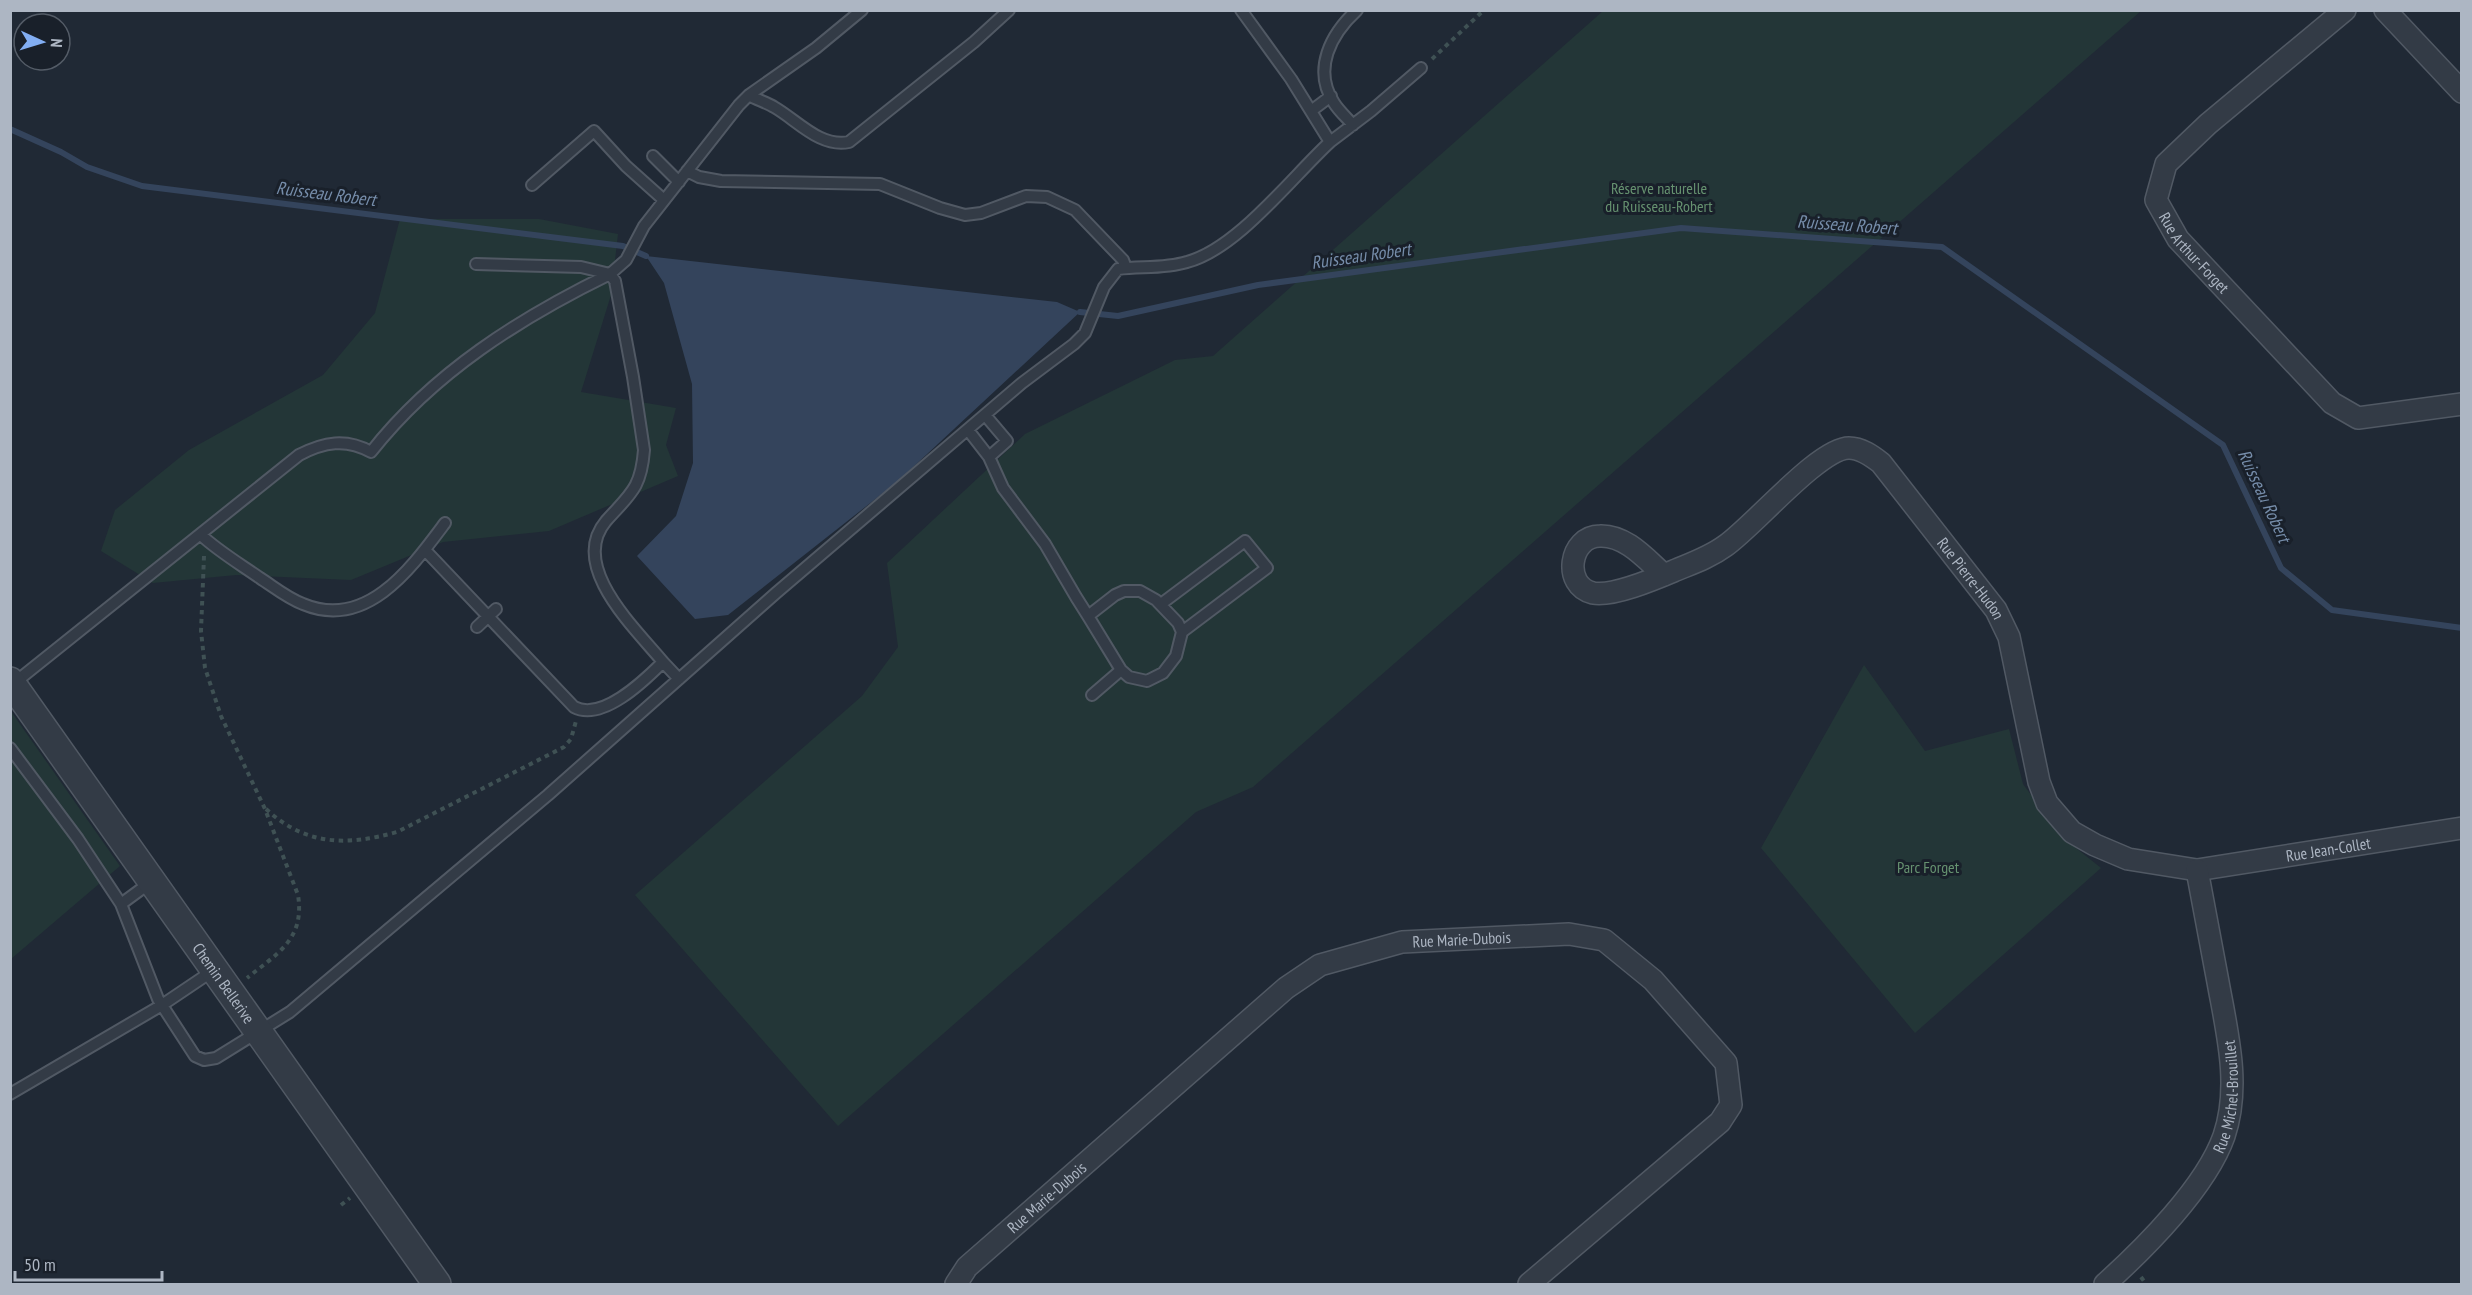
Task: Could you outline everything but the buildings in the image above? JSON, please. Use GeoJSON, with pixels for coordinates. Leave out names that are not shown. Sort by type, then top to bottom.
{"type":"FeatureCollection","features":[{"type":"Feature","properties":{"kind":"street","name":"Rue Arthur-Forget"},"geometry":{"type":"LineString","coordinates":[[2345,10],[2208,124],[2166,164],[2156,200],[2178,239],[2332,403],[2358,418],[2462,404]]}},
{"type":"Feature","properties":{"kind":"street"},"geometry":{"type":"LineString","coordinates":[[2385,10],[2462,92]]}},
{"type":"Feature","properties":{"kind":"street","name":"Rue Pierre-Hudon"},"geometry":{"type":"LineString","coordinates":[[1664,575],[1726,546],[1826,455],[1848,448],[1865,452],[1881,463],[1996,610],[2008,637],[2039,782],[2047,803],[2072,832],[2095,845],[2128,859],[2198,870]]}},
{"type":"Feature","properties":{"kind":"street","name":"Chemin Bellerive"},"geometry":{"type":"LineString","coordinates":[[12,687],[437,1284]]}},
{"type":"Feature","properties":{"kind":"street","name":"Rue Jean-Collet"},"geometry":{"type":"LineString","coordinates":[[2198,870],[2462,828]]}},
{"type":"Feature","properties":{"kind":"street","name":"Rue Michel-Brouillet"},"geometry":{"type":"LineString","coordinates":[[2105,1284],[2129,1263],[2204,1178],[2224,1135],[2231,1097],[2231,1053],[2198,870]]}},
{"type":"Feature","properties":{"kind":"street","name":"Rue Marie-Dubois"},"geometry":{"type":"LineString","coordinates":[[957,1284],[967,1267],[985,1251],[1286,988],[1320,965],[1402,942],[1569,934],[1604,940],[1653,980],[1725,1064],[1731,1105],[1720,1122],[1529,1284]]}},
{"type":"Feature","properties":{"kind":"lane"},"geometry":{"type":"LineString","coordinates":[[12,687],[299,455],[316,446],[341,443],[354,445],[371,452],[423,394],[469,356],[499,335],[610,274],[626,260],[644,226],[749,95],[801,59],[862,10]]}},
{"type":"Feature","properties":{"kind":"lane"},"geometry":{"type":"LineString","coordinates":[[749,95],[774,107],[823,139],[833,143],[849,142],[965,50],[1009,10]]}},
{"type":"Feature","properties":{"kind":"lane"},"geometry":{"type":"LineString","coordinates":[[1241,10],[1291,79],[1330,142]]}},
{"type":"Feature","properties":{"kind":"lane"},"geometry":{"type":"LineString","coordinates":[[1353,125],[1330,96],[1326,75],[1326,53],[1335,34],[1357,10]]}},
{"type":"Feature","properties":{"kind":"lane"},"geometry":{"type":"LineString","coordinates":[[10,748],[78,839],[121,904],[162,1005],[198,1058],[210,1060],[216,1058],[290,1012],[548,795],[776,592],[1022,383],[1074,344],[1085,333],[1096,303],[1112,274],[1118,269],[1172,266],[1189,262],[1211,252],[1247,224],[1330,142],[1421,68]]}},
{"type":"Feature","properties":{"kind":"lane"},"geometry":{"type":"LineString","coordinates":[[1311,111],[1330,96]]}},
{"type":"Feature","properties":{"kind":"lane"},"geometry":{"type":"LineString","coordinates":[[532,184],[594,131],[626,166],[664,201]]}},
{"type":"Feature","properties":{"kind":"lane"},"geometry":{"type":"LineString","coordinates":[[653,156],[679,182]]}},
{"type":"Feature","properties":{"kind":"lane"},"geometry":{"type":"LineString","coordinates":[[687,171],[699,177],[721,181],[880,184],[940,208],[965,215],[981,213],[1026,196],[1047,197],[1075,210],[1086,219],[1123,260],[1126,268]]}},
{"type":"Feature","properties":{"kind":"lane"},"geometry":{"type":"LineString","coordinates":[[476,264],[581,267],[610,274]]}},
{"type":"Feature","properties":{"kind":"lane"},"geometry":{"type":"LineString","coordinates":[[610,274],[618,293],[644,450],[640,478],[635,490],[598,532],[594,543],[595,564],[608,590],[625,615],[679,679]]}},
{"type":"Feature","properties":{"kind":"lane"},"geometry":{"type":"LineString","coordinates":[[985,415],[1007,441],[989,457]]}},
{"type":"Feature","properties":{"kind":"lane"},"geometry":{"type":"LineString","coordinates":[[968,430],[989,457],[1003,488],[1045,544],[1088,616],[1121,670],[1138,681],[1155,679],[1163,673],[1176,656],[1182,632],[1178,623],[1161,604],[1140,591],[1124,591],[1088,616]]}},
{"type":"Feature","properties":{"kind":"lane"},"geometry":{"type":"LineString","coordinates":[[201,534],[213,545],[282,593],[304,605],[330,610],[348,608],[367,602],[401,579],[445,523]]}},
{"type":"Feature","properties":{"kind":"lane"},"geometry":{"type":"LineString","coordinates":[[1161,604],[1245,541],[1267,568],[1182,632]]}},
{"type":"Feature","properties":{"kind":"lane"},"geometry":{"type":"LineString","coordinates":[[425,550],[578,710],[590,711],[608,705],[645,679],[663,662]]}},
{"type":"Feature","properties":{"kind":"lane"},"geometry":{"type":"LineString","coordinates":[[477,627],[496,609]]}},
{"type":"Feature","properties":{"kind":"lane"},"geometry":{"type":"LineString","coordinates":[[1092,695],[1121,670]]}},
{"type":"Feature","properties":{"kind":"lane"},"geometry":{"type":"LineString","coordinates":[[121,904],[152,882]]}},
{"type":"Feature","properties":{"kind":"lane"},"geometry":{"type":"LineString","coordinates":[[10,1094],[162,1005],[214,970]]}},
{"type":"Feature","properties":{"kind":"path"},"geometry":{"type":"LineString","coordinates":[[1421,68],[1484,10]]}},
{"type":"Feature","properties":{"kind":"path"},"geometry":{"type":"LineString","coordinates":[[201,534],[204,556],[201,631],[205,668],[221,716],[265,808],[298,895],[300,910],[298,925],[286,946],[230,992]]}},
{"type":"Feature","properties":{"kind":"path"},"geometry":{"type":"LineString","coordinates":[[265,808],[292,829],[334,842],[370,840],[397,832],[564,747],[571,739],[578,710]]}},
{"type":"Feature","properties":{"kind":"green space","name":"Réserve naturelle du Ruisseau-Robert"},"geometry":{"type":"Polygon","coordinates":[[[1603,11],[2141,11],[1253,787],[1196,812],[838,1126],[635,895],[862,696],[898,647],[887,563],[1025,434],[1175,360],[1213,356],[1603,11]]]}},
{"type":"Feature","properties":{"kind":"green space"},"geometry":{"type":"Polygon","coordinates":[[[400,219],[539,219],[618,234],[611,295],[581,392],[676,408],[666,445],[678,476],[549,531],[443,542],[351,580],[236,575],[153,583],[101,551],[115,510],[189,450],[323,375],[375,313],[400,219]]]}},
{"type":"Feature","properties":{"kind":"green space","name":"Parc Forget"},"geometry":{"type":"Polygon","coordinates":[[[1864,665],[1925,751],[2009,729],[2023,784],[2061,836],[2101,868],[1915,1033],[1761,848],[1864,665]]]}},
{"type":"Feature","properties":{"kind":"green space"},"geometry":{"type":"Polygon","coordinates":[[[10,710],[120,866],[11,959],[10,959],[10,710]]]}},
{"type":"Feature","properties":{"kind":"water"},"geometry":{"type":"Polygon","coordinates":[[[646,256],[1057,302],[1080,312],[897,482],[728,615],[695,619],[637,556],[676,516],[693,463],[692,384],[664,283],[646,256]]]}},
{"type":"Feature","properties":{"kind":"waterway","name":"Ruisseau Robert"},"geometry":{"type":"LineString","coordinates":[[10,129],[61,152],[87,167],[142,186],[623,246],[646,256]]}},
{"type":"Feature","properties":{"kind":"waterway","name":"Ruisseau Robert"},"geometry":{"type":"LineString","coordinates":[[1080,312],[1118,316],[1258,285],[1681,228],[1942,247],[2223,445],[2281,568],[2332,610],[2462,628]]}}]}
